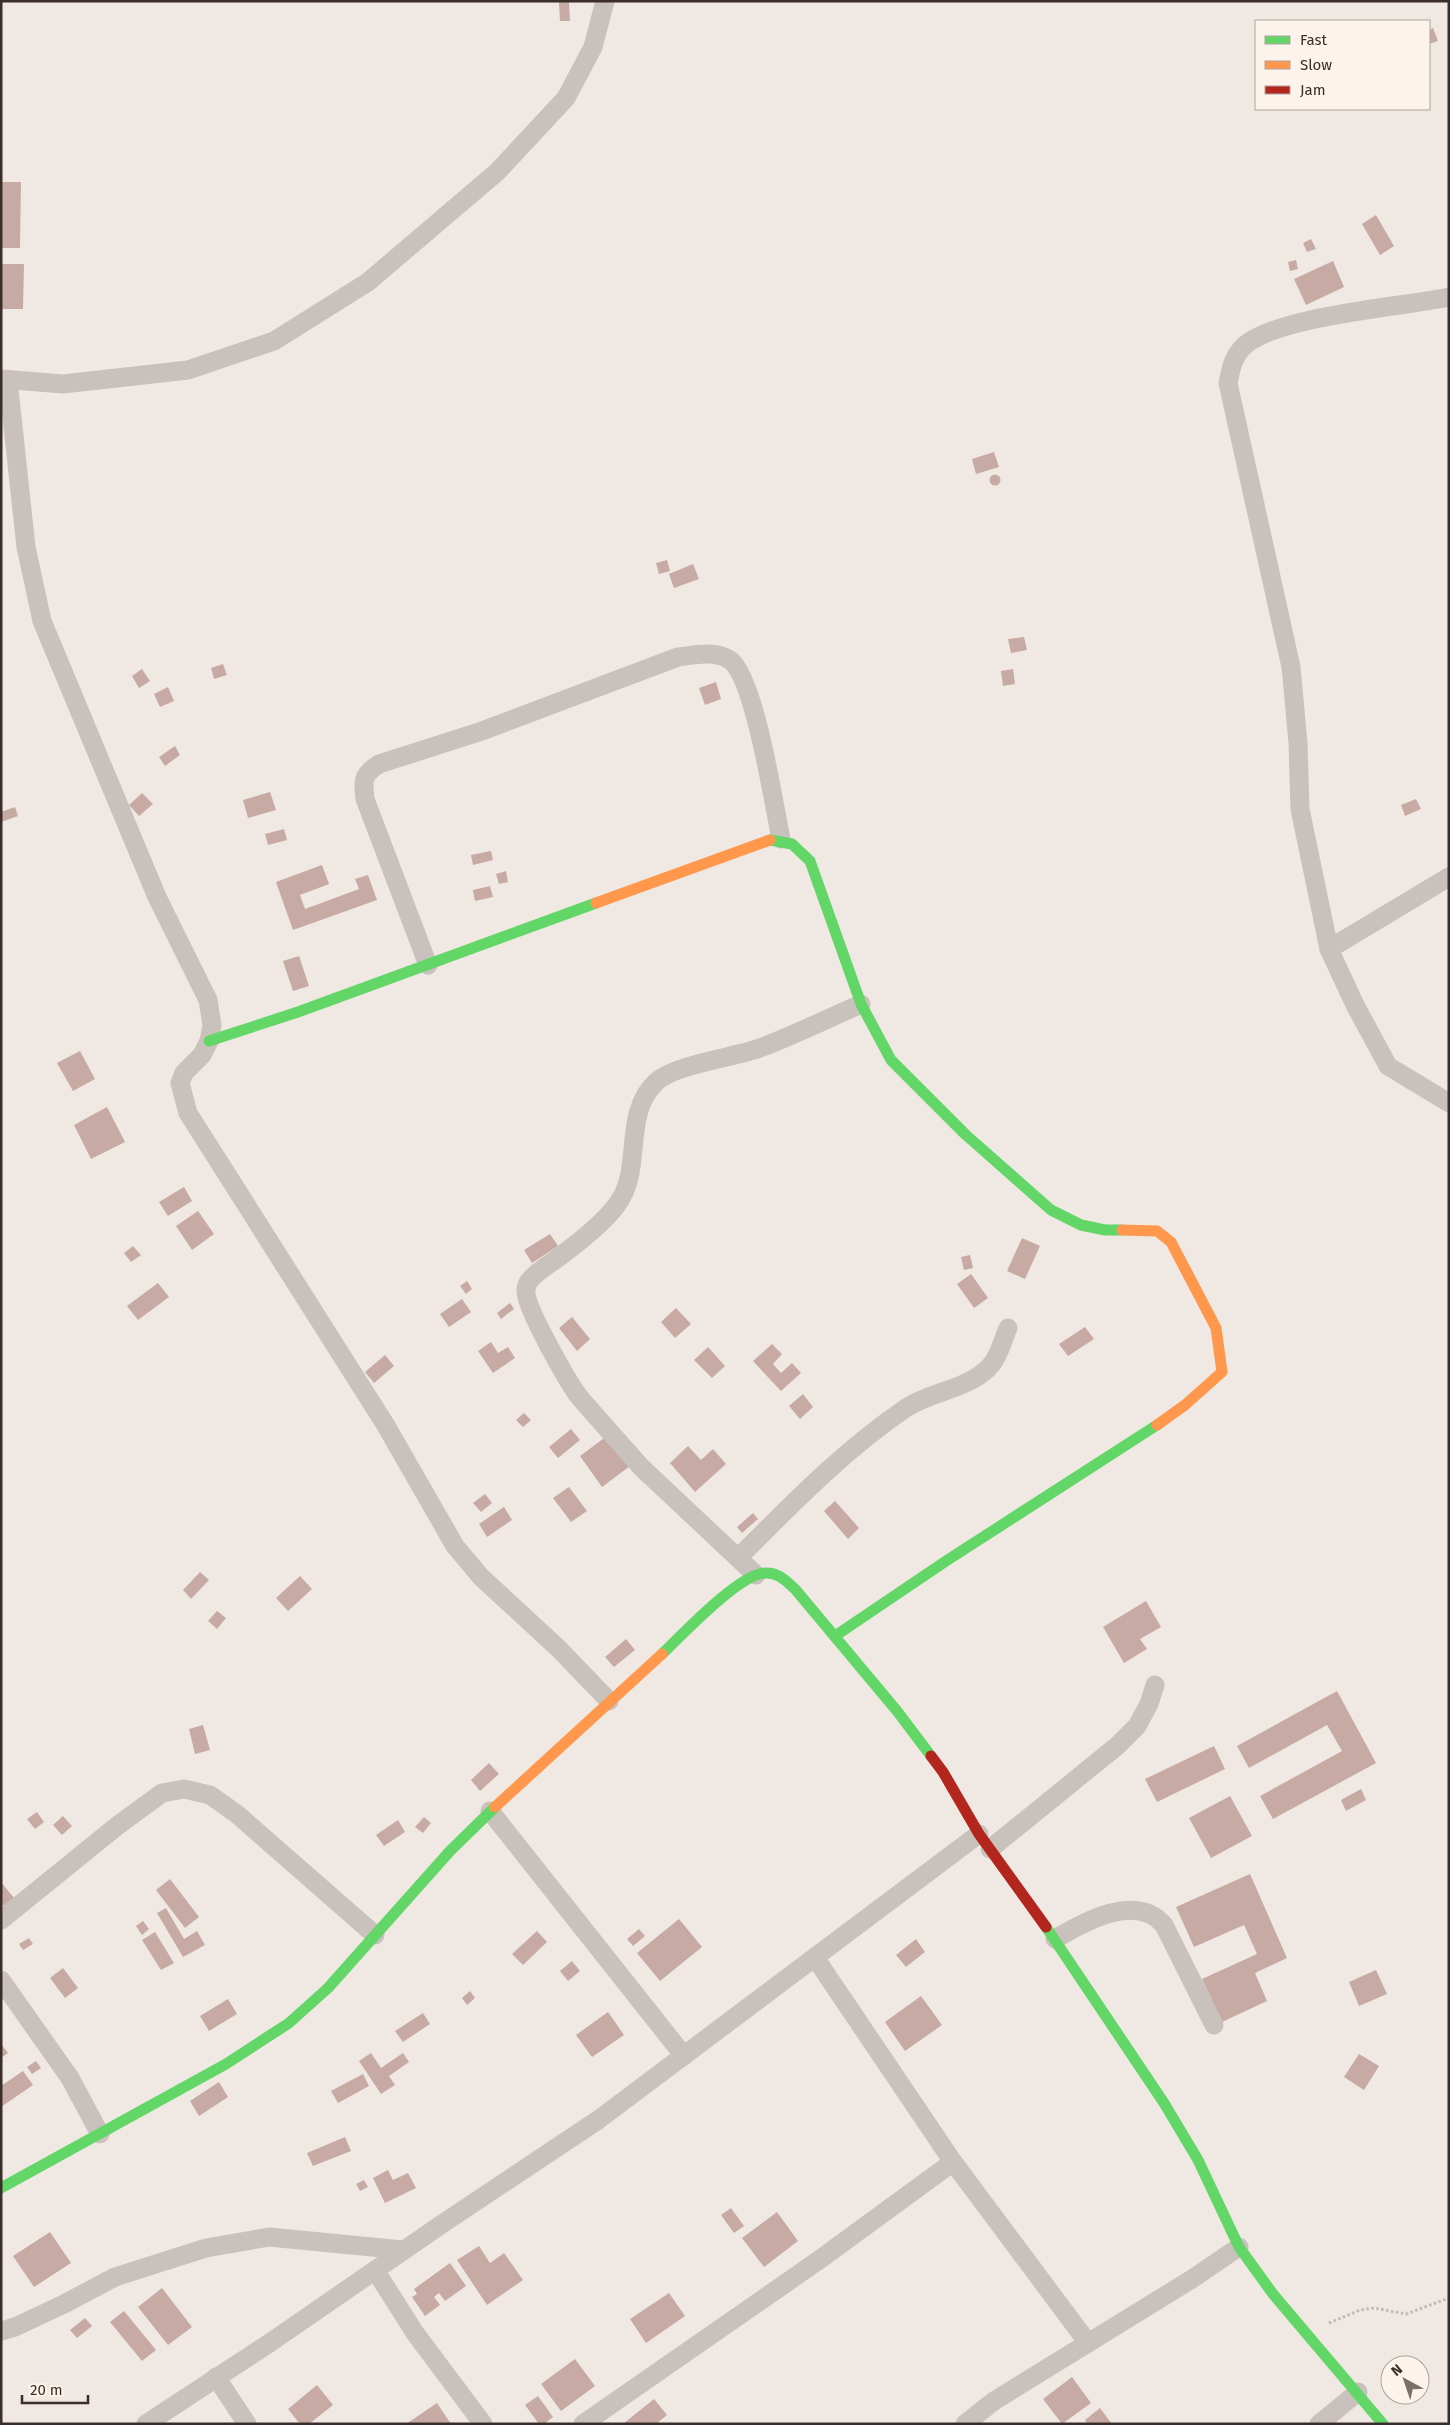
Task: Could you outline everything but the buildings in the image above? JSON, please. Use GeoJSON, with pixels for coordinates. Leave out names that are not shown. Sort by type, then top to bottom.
{"type":"FeatureCollection","features":[{"type":"Feature","properties":{"kind":"street"},"geometry":{"type":"LineString","coordinates":[[605,1],[593,47],[566,98],[497,172],[368,282],[274,341],[188,370],[63,384],[5,379],[26,547],[42,621],[157,897],[208,1000],[212,1025],[209,1042],[202,1054],[184,1073],[180,1083],[182,1097],[197,1129],[326,1327],[385,1424],[455,1546],[480,1577],[559,1649],[609,1701]]}},
{"type":"Feature","properties":{"kind":"street"},"geometry":{"type":"LineString","coordinates":[[1449,297],[1356,312],[1280,329],[1258,337],[1242,348],[1232,363],[1228,383],[1291,667],[1298,743],[1300,809],[1329,950],[1388,1066],[1449,1103]]}},
{"type":"Feature","properties":{"kind":"street"},"geometry":{"type":"LineString","coordinates":[[428,965],[365,800],[363,781],[368,771],[379,764],[482,731],[678,657],[708,653],[729,660],[739,670],[759,730],[781,839]]}},
{"type":"Feature","properties":{"kind":"street"},"geometry":{"type":"LineString","coordinates":[[209,1042],[428,965],[768,840],[781,839],[793,843],[810,861],[860,1004],[891,1060],[966,1134],[1051,1210],[1081,1225],[1105,1230],[1157,1231],[1164,1234],[1171,1242],[1216,1328],[1222,1372],[1204,1390],[1150,1431],[926,1573],[834,1636]]}},
{"type":"Feature","properties":{"kind":"street"},"geometry":{"type":"LineString","coordinates":[[1329,950],[1449,877]]}},
{"type":"Feature","properties":{"kind":"street"},"geometry":{"type":"LineString","coordinates":[[756,1575],[641,1467],[572,1388],[529,1303],[525,1294],[526,1286],[539,1272],[606,1217],[620,1201],[627,1188],[636,1120],[642,1102],[655,1083],[681,1069],[738,1056],[860,1004]]}},
{"type":"Feature","properties":{"kind":"street"},"geometry":{"type":"LineString","coordinates":[[738,1558],[816,1481],[883,1424],[909,1406],[974,1379],[985,1372],[994,1362],[1008,1328]]}},
{"type":"Feature","properties":{"kind":"street"},"geometry":{"type":"LineString","coordinates":[[1,2188],[226,2064],[289,2023],[328,1988],[450,1851],[490,1811],[714,1606],[747,1579],[764,1571],[777,1575],[794,1589],[897,1711],[943,1772],[985,1842],[1055,1939],[1164,2103],[1198,2160],[1238,2247],[1273,2294],[1358,2392],[1383,2424]]}},
{"type":"Feature","properties":{"kind":"street"},"geometry":{"type":"LineString","coordinates":[[146,2424],[271,2342],[403,2250],[598,2120],[816,1959],[985,1842],[1117,1746],[1137,1726],[1149,1704],[1155,1685]]}},
{"type":"Feature","properties":{"kind":"street"},"geometry":{"type":"LineString","coordinates":[[1,1920],[117,1826],[162,1793],[184,1790],[210,1795],[238,1815],[375,1935]]}},
{"type":"Feature","properties":{"kind":"street"},"geometry":{"type":"LineString","coordinates":[[490,1811],[684,2056]]}},
{"type":"Feature","properties":{"kind":"street"},"geometry":{"type":"LineString","coordinates":[[1055,1939],[1086,1921],[1109,1913],[1131,1911],[1148,1913],[1158,1918],[1164,1925],[1214,2025]]}},
{"type":"Feature","properties":{"kind":"street"},"geometry":{"type":"LineString","coordinates":[[816,1959],[953,2162],[1088,2343]]}},
{"type":"Feature","properties":{"kind":"street"},"geometry":{"type":"LineString","coordinates":[[1,1980],[70,2078],[100,2134]]}},
{"type":"Feature","properties":{"kind":"street"},"geometry":{"type":"LineString","coordinates":[[583,2424],[819,2260],[953,2162]]}},
{"type":"Feature","properties":{"kind":"street"},"geometry":{"type":"LineString","coordinates":[[1,2331],[32,2320],[114,2277],[206,2248],[269,2237],[403,2250]]}},
{"type":"Feature","properties":{"kind":"street"},"geometry":{"type":"LineString","coordinates":[[965,2424],[994,2401],[1238,2247]]}},
{"type":"Feature","properties":{"kind":"street"},"geometry":{"type":"LineString","coordinates":[[375,2270],[415,2333],[484,2424]]}},
{"type":"Feature","properties":{"kind":"street"},"geometry":{"type":"LineString","coordinates":[[216,2377],[247,2424]]}},
{"type":"Feature","properties":{"kind":"street"},"geometry":{"type":"LineString","coordinates":[[1320,2424],[1358,2392]]}},
{"type":"Feature","properties":{"kind":"path"},"geometry":{"type":"LineString","coordinates":[[1304,2331],[1368,2308],[1402,2314],[1449,2298]]}},
{"type":"Feature","properties":{"kind":"traffic: fast"},"geometry":{"type":"LineString","coordinates":[[770,840],[792,844],[810,861],[861,1004],[891,1060],[966,1135],[1051,1210],[1081,1225],[1105,1230],[1122,1230]]}},
{"type":"Feature","properties":{"kind":"traffic: fast"},"geometry":{"type":"LineString","coordinates":[[209,1041],[298,1012],[596,903]]}},
{"type":"Feature","properties":{"kind":"traffic: fast"},"geometry":{"type":"LineString","coordinates":[[835,1636],[946,1561],[1157,1425]]}},
{"type":"Feature","properties":{"kind":"traffic: fast"},"geometry":{"type":"LineString","coordinates":[[662,1654],[711,1607],[741,1583],[754,1576],[765,1573],[774,1574],[795,1589],[897,1711],[931,1756]]}},
{"type":"Feature","properties":{"kind":"traffic: fast"},"geometry":{"type":"LineString","coordinates":[[1,2188],[226,2064],[289,2023],[328,1988],[450,1851],[495,1807]]}},
{"type":"Feature","properties":{"kind":"traffic: fast"},"geometry":{"type":"LineString","coordinates":[[1046,1927],[1164,2103],[1198,2160],[1239,2247],[1273,2294],[1383,2424]]}},
{"type":"Feature","properties":{"kind":"traffic: slow"},"geometry":{"type":"LineString","coordinates":[[596,903],[770,840]]}},
{"type":"Feature","properties":{"kind":"traffic: slow"},"geometry":{"type":"LineString","coordinates":[[1122,1230],[1157,1231],[1171,1242],[1216,1328],[1222,1372],[1185,1405],[1157,1425]]}},
{"type":"Feature","properties":{"kind":"traffic: slow"},"geometry":{"type":"LineString","coordinates":[[495,1807],[662,1654]]}},
{"type":"Feature","properties":{"kind":"traffic: jam"},"geometry":{"type":"LineString","coordinates":[[931,1756],[943,1772],[979,1834],[1046,1927]]}}]}
